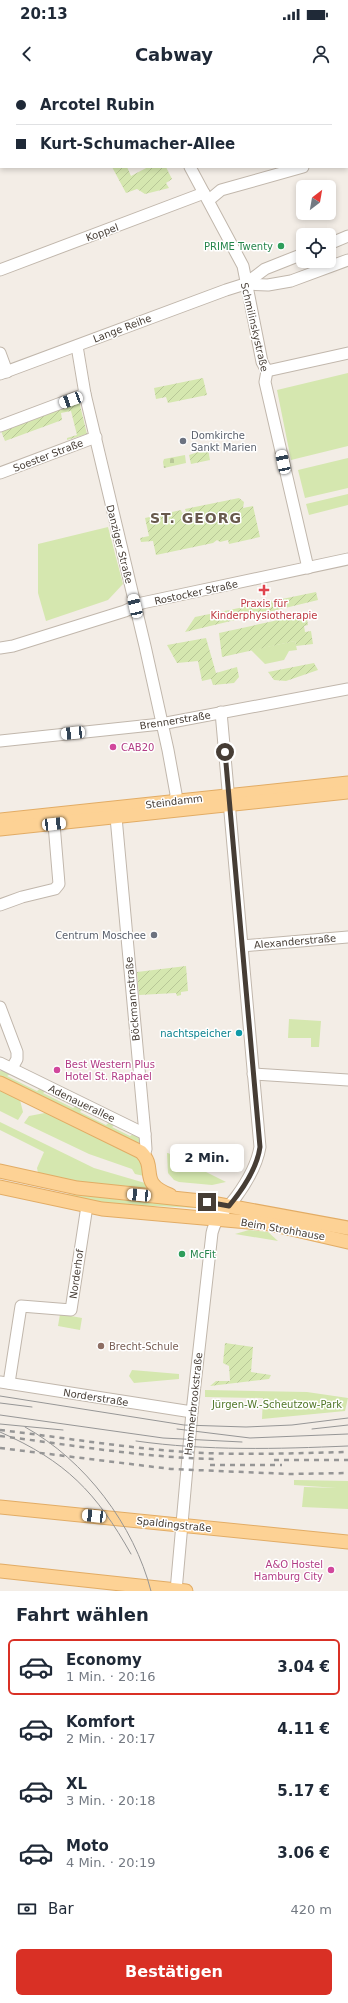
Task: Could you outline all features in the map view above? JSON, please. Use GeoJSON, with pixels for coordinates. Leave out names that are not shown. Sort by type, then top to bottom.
{"type":"FeatureCollection","features":[{"type":"Feature","properties":{"kind":"main road","name":"Steindamm"},"geometry":{"type":"LineString","coordinates":[[0,820],[174,806],[229,800],[348,783]]}},
{"type":"Feature","properties":{"kind":"main road","name":"Steindamm"},"geometry":{"type":"LineString","coordinates":[[229,800],[348,792]]}},
{"type":"Feature","properties":{"kind":"main road","name":"Steindamm"},"geometry":{"type":"LineString","coordinates":[[0,829],[116,817],[174,806]]}},
{"type":"Feature","properties":{"kind":"main road","name":"Adenauerallee"},"geometry":{"type":"LineString","coordinates":[[0,1082],[128,1145],[144,1156]]}},
{"type":"Feature","properties":{"kind":"main road"},"geometry":{"type":"LineString","coordinates":[[144,1156],[148,1162],[149,1179],[152,1185],[179,1198]]}},
{"type":"Feature","properties":{"kind":"main road"},"geometry":{"type":"LineString","coordinates":[[0,1170],[77,1188],[179,1198]]}},
{"type":"Feature","properties":{"kind":"main road","name":"Beim Strohhause"},"geometry":{"type":"LineString","coordinates":[[0,1187],[86,1206],[270,1224],[348,1242]]}},
{"type":"Feature","properties":{"kind":"main road","name":"Beim Strohhause"},"geometry":{"type":"LineString","coordinates":[[179,1198],[348,1228]]}},
{"type":"Feature","properties":{"kind":"main road","name":"Spaldingstraße"},"geometry":{"type":"LineString","coordinates":[[0,1507],[348,1542]]}},
{"type":"Feature","properties":{"kind":"main road"},"geometry":{"type":"LineString","coordinates":[[0,1571],[179,1591]]}},
{"type":"Feature","properties":{"kind":"street","name":"Schmilinskystraße"},"geometry":{"type":"LineString","coordinates":[[191,168],[243,266],[245,284],[262,362],[267,371],[265,382],[308,568]]}},
{"type":"Feature","properties":{"kind":"street","name":"Koppel"},"geometry":{"type":"LineString","coordinates":[[0,270],[206,197],[221,190],[299,168]]}},
{"type":"Feature","properties":{"kind":"street"},"geometry":{"type":"LineString","coordinates":[[336,241],[348,236]]}},
{"type":"Feature","properties":{"kind":"street","name":"Lange Reihe"},"geometry":{"type":"LineString","coordinates":[[3,373],[186,304],[245,284],[268,268],[296,257]]}},
{"type":"Feature","properties":{"kind":"street","name":"Lange Reihe"},"geometry":{"type":"LineString","coordinates":[[245,284],[274,284],[291,281],[348,260]]}},
{"type":"Feature","properties":{"kind":"street"},"geometry":{"type":"LineString","coordinates":[[268,268],[266,276],[274,284]]}},
{"type":"Feature","properties":{"kind":"street","name":"Danziger Straße"},"geometry":{"type":"LineString","coordinates":[[77,346],[85,394],[145,644],[162,724],[174,785],[174,806]]}},
{"type":"Feature","properties":{"kind":"street"},"geometry":{"type":"LineString","coordinates":[[0,353],[3,373]]}},
{"type":"Feature","properties":{"kind":"street"},"geometry":{"type":"LineString","coordinates":[[267,371],[348,353]]}},
{"type":"Feature","properties":{"kind":"street"},"geometry":{"type":"LineString","coordinates":[[0,426],[85,394]]}},
{"type":"Feature","properties":{"kind":"street","name":"Soester Straße"},"geometry":{"type":"LineString","coordinates":[[0,473],[96,436]]}},
{"type":"Feature","properties":{"kind":"street","name":"Rostocker Straße"},"geometry":{"type":"LineString","coordinates":[[0,648],[13,646],[142,603],[348,559]]}},
{"type":"Feature","properties":{"kind":"street","name":"Brennerstraße"},"geometry":{"type":"LineString","coordinates":[[0,741],[162,724],[348,690]]}},
{"type":"Feature","properties":{"kind":"street"},"geometry":{"type":"LineString","coordinates":[[217,1218],[229,1206],[250,1175],[259,1154],[260,1139],[221,712]]}},
{"type":"Feature","properties":{"kind":"street","name":"Böckmannstraße"},"geometry":{"type":"LineString","coordinates":[[116,817],[145,1134]]}},
{"type":"Feature","properties":{"kind":"street"},"geometry":{"type":"LineString","coordinates":[[0,905],[22,897],[55,889],[59,884],[54,824]]}},
{"type":"Feature","properties":{"kind":"street","name":"Alexanderstraße"},"geometry":{"type":"LineString","coordinates":[[242,946],[348,937]]}},
{"type":"Feature","properties":{"kind":"street"},"geometry":{"type":"LineString","coordinates":[[0,1008],[17,1052],[17,1059],[12,1068]]}},
{"type":"Feature","properties":{"kind":"street","name":"Adenauerallee"},"geometry":{"type":"LineString","coordinates":[[0,1063],[145,1134]]}},
{"type":"Feature","properties":{"kind":"street"},"geometry":{"type":"LineString","coordinates":[[253,1074],[348,1080]]}},
{"type":"Feature","properties":{"kind":"street"},"geometry":{"type":"LineString","coordinates":[[144,1156],[146,1150],[145,1134]]}},
{"type":"Feature","properties":{"kind":"street","name":"Norderhof"},"geometry":{"type":"LineString","coordinates":[[4,1383],[21,1306],[71,1310],[86,1206]]}},
{"type":"Feature","properties":{"kind":"street","name":"Hammerbrookstraße"},"geometry":{"type":"LineString","coordinates":[[179,1591],[181,1525],[192,1412],[212,1233],[217,1218]]}},
{"type":"Feature","properties":{"kind":"street","name":"Norderstraße"},"geometry":{"type":"LineString","coordinates":[[4,1383],[192,1412]]}},
{"type":"Feature","properties":{"kind":"green space"},"geometry":{"type":"Polygon","coordinates":[[[113,168],[127,168],[131,176],[146,168],[166,168],[172,179],[166,183],[169,188],[145,194],[137,189],[126,193],[113,168]]]}},
{"type":"Feature","properties":{"kind":"green space"},"geometry":{"type":"Polygon","coordinates":[[[348,373],[348,446],[291,460],[277,390],[348,373]]]}},
{"type":"Feature","properties":{"kind":"green space"},"geometry":{"type":"Polygon","coordinates":[[[203,378],[207,395],[168,403],[166,397],[156,399],[154,388],[203,378]]]}},
{"type":"Feature","properties":{"kind":"green space"},"geometry":{"type":"Polygon","coordinates":[[[79,401],[87,434],[67,440],[67,438],[77,435],[71,411],[61,413],[62,420],[5,441],[1,431],[79,401]]]}},
{"type":"Feature","properties":{"kind":"green space"},"geometry":{"type":"Polygon","coordinates":[[[208,449],[210,460],[191,464],[189,455],[208,449]]]}},
{"type":"Feature","properties":{"kind":"green space"},"geometry":{"type":"Polygon","coordinates":[[[185,455],[186,463],[164,468],[164,459],[185,455]]]}},
{"type":"Feature","properties":{"kind":"green space"},"geometry":{"type":"Polygon","coordinates":[[[348,458],[348,488],[305,498],[298,470],[348,458]]]}},
{"type":"Feature","properties":{"kind":"green space"},"geometry":{"type":"Polygon","coordinates":[[[348,494],[348,505],[309,515],[306,504],[348,494]]]}},
{"type":"Feature","properties":{"kind":"green space"},"geometry":{"type":"Polygon","coordinates":[[[239,498],[244,502],[243,508],[253,506],[260,537],[229,544],[228,540],[220,542],[217,540],[213,543],[156,555],[153,541],[141,542],[140,538],[149,536],[145,518],[181,510],[182,513],[186,512],[185,509],[239,498]]]}},
{"type":"Feature","properties":{"kind":"green space"},"geometry":{"type":"Polygon","coordinates":[[[108,527],[123,584],[108,600],[46,621],[38,593],[38,544],[108,527]]]}},
{"type":"Feature","properties":{"kind":"green space"},"geometry":{"type":"Polygon","coordinates":[[[316,592],[318,600],[185,632],[195,617],[316,592]]]}},
{"type":"Feature","properties":{"kind":"green space"},"geometry":{"type":"Polygon","coordinates":[[[306,614],[308,625],[304,626],[305,632],[311,631],[313,644],[296,646],[295,641],[222,657],[219,633],[306,614]]]}},
{"type":"Feature","properties":{"kind":"green space"},"geometry":{"type":"Polygon","coordinates":[[[206,638],[216,673],[237,667],[239,677],[234,683],[213,685],[211,679],[202,681],[198,661],[177,663],[167,645],[206,638]]]}},
{"type":"Feature","properties":{"kind":"green space"},"geometry":{"type":"Polygon","coordinates":[[[295,641],[297,650],[289,651],[284,660],[265,664],[251,650],[295,641]]]}},
{"type":"Feature","properties":{"kind":"green space"},"geometry":{"type":"Polygon","coordinates":[[[314,663],[318,670],[286,681],[274,680],[268,672],[314,663]]]}},
{"type":"Feature","properties":{"kind":"green space"},"geometry":{"type":"Polygon","coordinates":[[[186,966],[188,991],[181,992],[181,995],[177,996],[176,993],[139,995],[137,972],[186,966]]]}},
{"type":"Feature","properties":{"kind":"green space"},"geometry":{"type":"Polygon","coordinates":[[[289,1019],[321,1021],[319,1047],[311,1047],[311,1038],[288,1038],[289,1019]]]}},
{"type":"Feature","properties":{"kind":"green space"},"geometry":{"type":"Polygon","coordinates":[[[3,1070],[12,1073],[7,1076],[37,1091],[42,1087],[47,1090],[43,1093],[73,1108],[78,1105],[83,1108],[80,1112],[106,1125],[111,1121],[116,1124],[112,1127],[130,1136],[135,1133],[140,1137],[142,1147],[0,1077],[0,1071],[3,1070]]]}},
{"type":"Feature","properties":{"kind":"green space"},"geometry":{"type":"Polygon","coordinates":[[[0,1087],[19,1096],[23,1112],[18,1120],[0,1111],[0,1087]]]}},
{"type":"Feature","properties":{"kind":"green space"},"geometry":{"type":"Polygon","coordinates":[[[50,1112],[133,1153],[142,1162],[144,1176],[135,1174],[132,1169],[89,1154],[24,1123],[29,1116],[50,1112]]]}},
{"type":"Feature","properties":{"kind":"green space"},"geometry":{"type":"Polygon","coordinates":[[[0,1122],[94,1168],[145,1183],[148,1189],[89,1185],[38,1173],[37,1168],[44,1152],[0,1130],[0,1122]]]}},
{"type":"Feature","properties":{"kind":"green space"},"geometry":{"type":"Polygon","coordinates":[[[167,1153],[226,1182],[212,1185],[179,1182],[174,1180],[168,1173],[167,1153]]]}},
{"type":"Feature","properties":{"kind":"green space"},"geometry":{"type":"Polygon","coordinates":[[[66,1195],[197,1208],[156,1206],[122,1208],[66,1195]]]}},
{"type":"Feature","properties":{"kind":"green space"},"geometry":{"type":"Polygon","coordinates":[[[249,1230],[268,1232],[278,1241],[235,1234],[249,1230]]]}},
{"type":"Feature","properties":{"kind":"green space"},"geometry":{"type":"Polygon","coordinates":[[[60,1314],[82,1318],[80,1330],[58,1326],[60,1314]]]}},
{"type":"Feature","properties":{"kind":"green space"},"geometry":{"type":"Polygon","coordinates":[[[225,1343],[253,1347],[251,1372],[271,1375],[269,1379],[210,1386],[216,1381],[230,1381],[229,1366],[223,1363],[225,1343]]]}},
{"type":"Feature","properties":{"kind":"green space"},"geometry":{"type":"Polygon","coordinates":[[[132,1370],[179,1374],[179,1379],[134,1383],[129,1376],[132,1370]]]}},
{"type":"Feature","properties":{"kind":"green space","name":"Jürgen-W.-Scheutzow-Park"},"geometry":{"type":"Polygon","coordinates":[[[205,1390],[307,1392],[348,1398],[345,1411],[262,1419],[263,1398],[205,1397],[205,1390]]]}},
{"type":"Feature","properties":{"kind":"green space"},"geometry":{"type":"Polygon","coordinates":[[[294,1480],[348,1481],[348,1509],[302,1507],[304,1487],[337,1488],[294,1485],[294,1480]]]}},
{"type":"Feature","properties":{"kind":"tram line"},"geometry":{"type":"LineString","coordinates":[[0,1396],[184,1425],[246,1427],[292,1425],[348,1418]]}},
{"type":"Feature","properties":{"kind":"tram line"},"geometry":{"type":"LineString","coordinates":[[0,1403],[32,1407]]}},
{"type":"Feature","properties":{"kind":"tram line"},"geometry":{"type":"LineString","coordinates":[[0,1415],[163,1438],[242,1442]]}},
{"type":"Feature","properties":{"kind":"tram line"},"geometry":{"type":"LineString","coordinates":[[0,1424],[63,1430]]}},
{"type":"Feature","properties":{"kind":"tram line"},"geometry":{"type":"LineString","coordinates":[[312,1429],[348,1425]]}},
{"type":"Feature","properties":{"kind":"tram line"},"geometry":{"type":"LineString","coordinates":[[25,1427],[68,1457],[87,1476],[104,1497],[133,1542],[151,1591]]}},
{"type":"Feature","properties":{"kind":"tram line"},"geometry":{"type":"LineString","coordinates":[[177,1429],[250,1438],[348,1434]]}},
{"type":"Feature","properties":{"kind":"tram line"},"geometry":{"type":"LineString","coordinates":[[0,1432],[43,1455],[61,1467],[77,1481],[92,1496],[105,1513],[131,1554]]}},
{"type":"Feature","properties":{"kind":"tram line"},"geometry":{"type":"LineString","coordinates":[[136,1441],[216,1448],[348,1446]]}},
{"type":"Feature","properties":{"kind":"railway"},"geometry":{"type":"LineString","coordinates":[[0,1430],[128,1447],[205,1453],[276,1454],[348,1452]]}},
{"type":"Feature","properties":{"kind":"railway"},"geometry":{"type":"LineString","coordinates":[[0,1436],[136,1454],[218,1459]]}},
{"type":"Feature","properties":{"kind":"railway"},"geometry":{"type":"LineString","coordinates":[[0,1448],[171,1469],[290,1474],[348,1473]]}},
{"type":"Feature","properties":{"kind":"railway"},"geometry":{"type":"LineString","coordinates":[[274,1460],[348,1460]]}},
{"type":"Feature","properties":{"kind":"railway"},"geometry":{"type":"LineString","coordinates":[[210,1465],[282,1465]]}},
{"type":"Feature","properties":{"kind":"place","name":"PRIME Twenty"},"geometry":{"type":"Point","coordinates":[281,246]}},
{"type":"Feature","properties":{"kind":"place","name":"Domkirche Sankt Marien"},"geometry":{"type":"Point","coordinates":[183,441]}},
{"type":"Feature","properties":{"kind":"place","name":"Praxis für Kinderphysiotherapie"},"geometry":{"type":"Point","coordinates":[264,590]}},
{"type":"Feature","properties":{"kind":"place","name":"CAB20"},"geometry":{"type":"Point","coordinates":[113,747]}},
{"type":"Feature","properties":{"kind":"place","name":"Centrum Moschee"},"geometry":{"type":"Point","coordinates":[154,935]}},
{"type":"Feature","properties":{"kind":"place","name":"nachtspeicher"},"geometry":{"type":"Point","coordinates":[239,1033]}},
{"type":"Feature","properties":{"kind":"place","name":"Best Western Plus Hotel St. Raphael"},"geometry":{"type":"Point","coordinates":[57,1070]}},
{"type":"Feature","properties":{"kind":"place","name":"McFit"},"geometry":{"type":"Point","coordinates":[182,1254]}},
{"type":"Feature","properties":{"kind":"place","name":"Brecht-Schule"},"geometry":{"type":"Point","coordinates":[101,1346]}},
{"type":"Feature","properties":{"kind":"place","name":"A&O Hostel Hamburg City"},"geometry":{"type":"Point","coordinates":[331,1570]}},
{"type":"Feature","properties":{"kind":"district","name":"ST. GEORG"},"geometry":{"type":"Point","coordinates":[196,518]}},
{"type":"Feature","properties":{"kind":"route"},"geometry":{"type":"LineString","coordinates":[[207,1202],[229,1206],[237,1196],[254,1167],[260,1147],[225,752]]}}]}
